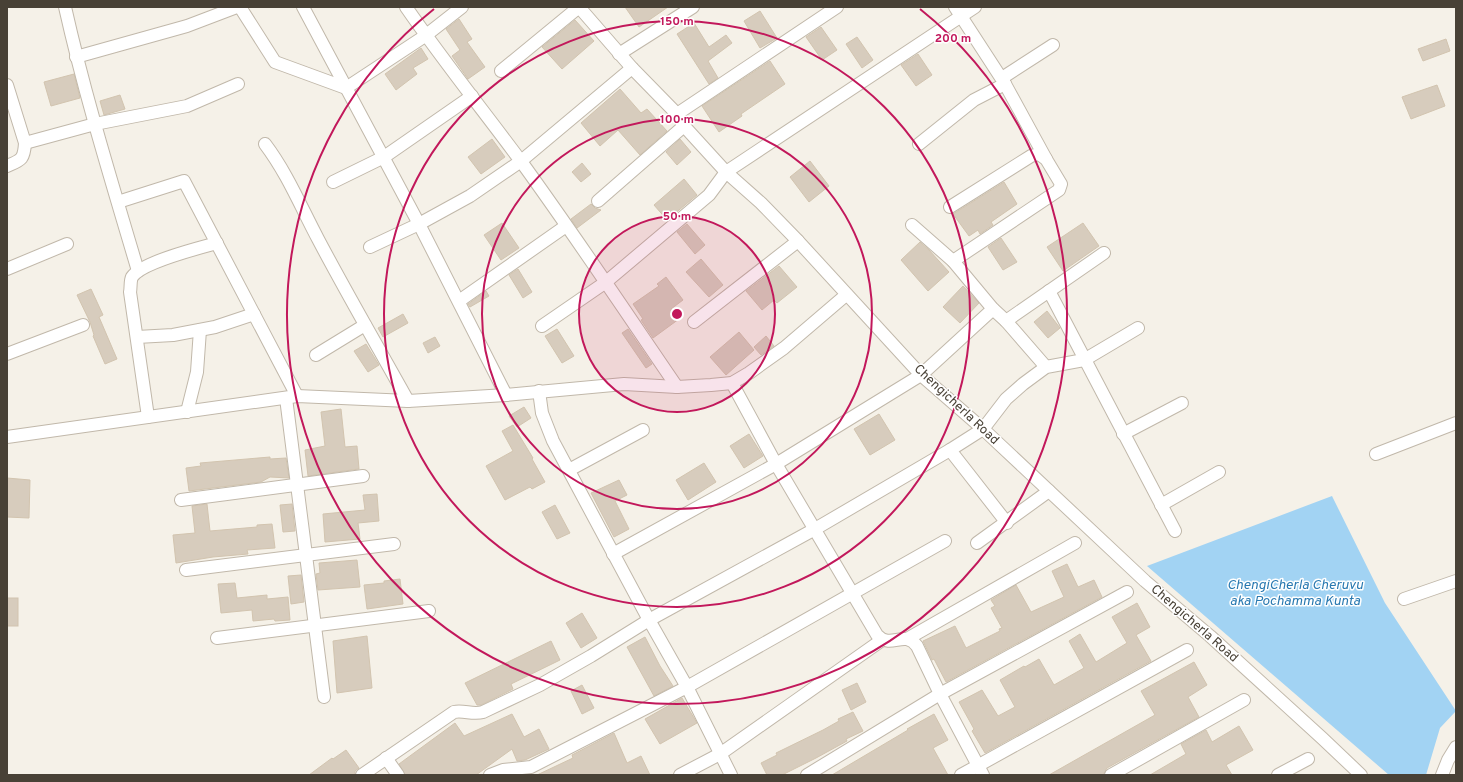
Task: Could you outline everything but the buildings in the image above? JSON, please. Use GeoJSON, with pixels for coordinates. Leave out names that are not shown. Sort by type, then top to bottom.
{"type":"FeatureCollection","features":[{"type":"Feature","properties":{"kind":"street"},"geometry":{"type":"LineString","coordinates":[[65,7],[76,57],[138,271]]}},
{"type":"Feature","properties":{"kind":"street"},"geometry":{"type":"LineString","coordinates":[[76,57],[187,26],[239,7],[275,62],[346,88]]}},
{"type":"Feature","properties":{"kind":"street"},"geometry":{"type":"LineString","coordinates":[[303,7],[384,157],[506,395]]}},
{"type":"Feature","properties":{"kind":"street"},"geometry":{"type":"LineString","coordinates":[[406,7],[425,36],[521,161],[606,282],[677,387]]}},
{"type":"Feature","properties":{"kind":"street"},"geometry":{"type":"LineString","coordinates":[[346,88],[425,36],[462,7]]}},
{"type":"Feature","properties":{"kind":"street"},"geometry":{"type":"LineString","coordinates":[[501,71],[579,7]]}},
{"type":"Feature","properties":{"kind":"street","name":"Chengicherla Road"},"geometry":{"type":"LineString","coordinates":[[579,7],[619,54],[676,114],[684,126],[726,172],[761,203],[798,241],[921,375],[982,429],[1145,582],[1210,636],[1361,775]]}},
{"type":"Feature","properties":{"kind":"street"},"geometry":{"type":"LineString","coordinates":[[619,54],[693,7]]}},
{"type":"Feature","properties":{"kind":"street"},"geometry":{"type":"LineString","coordinates":[[676,114],[837,7]]}},
{"type":"Feature","properties":{"kind":"street"},"geometry":{"type":"LineString","coordinates":[[542,326],[606,282],[709,195],[726,172],[958,11],[975,7]]}},
{"type":"Feature","properties":{"kind":"street"},"geometry":{"type":"LineString","coordinates":[[953,261],[1059,190],[1062,184],[1046,159],[1004,81],[958,11]]}},
{"type":"Feature","properties":{"kind":"street"},"geometry":{"type":"LineString","coordinates":[[919,144],[974,100],[1004,81],[1053,45]]}},
{"type":"Feature","properties":{"kind":"street"},"geometry":{"type":"LineString","coordinates":[[370,247],[419,224],[470,196],[521,161],[632,68]]}},
{"type":"Feature","properties":{"kind":"street"},"geometry":{"type":"LineString","coordinates":[[25,143],[95,124],[187,106],[238,84]]}},
{"type":"Feature","properties":{"kind":"street"},"geometry":{"type":"LineString","coordinates":[[7,85],[25,143],[25,151],[20,160],[7,166]]}},
{"type":"Feature","properties":{"kind":"street"},"geometry":{"type":"LineString","coordinates":[[333,182],[384,157],[472,96]]}},
{"type":"Feature","properties":{"kind":"street"},"geometry":{"type":"LineString","coordinates":[[598,201],[684,126]]}},
{"type":"Feature","properties":{"kind":"street"},"geometry":{"type":"LineString","coordinates":[[265,144],[277,160],[290,183],[318,239],[408,400]]}},
{"type":"Feature","properties":{"kind":"street"},"geometry":{"type":"LineString","coordinates":[[950,207],[1031,156],[1039,154],[1046,159]]}},
{"type":"Feature","properties":{"kind":"street"},"geometry":{"type":"LineString","coordinates":[[118,202],[184,181],[254,314],[292,397],[297,484],[324,697]]}},
{"type":"Feature","properties":{"kind":"street"},"geometry":{"type":"LineString","coordinates":[[459,301],[566,226]]}},
{"type":"Feature","properties":{"kind":"street"},"geometry":{"type":"LineString","coordinates":[[912,226],[953,261],[1046,367]]}},
{"type":"Feature","properties":{"kind":"street"},"geometry":{"type":"LineString","coordinates":[[694,322],[798,241]]}},
{"type":"Feature","properties":{"kind":"street"},"geometry":{"type":"LineString","coordinates":[[148,417],[130,292],[131,279],[138,271],[174,256],[217,243]]}},
{"type":"Feature","properties":{"kind":"street"},"geometry":{"type":"LineString","coordinates":[[7,269],[67,244]]}},
{"type":"Feature","properties":{"kind":"street"},"geometry":{"type":"LineString","coordinates":[[1006,321],[1104,253]]}},
{"type":"Feature","properties":{"kind":"street"},"geometry":{"type":"LineString","coordinates":[[1049,291],[1175,531]]}},
{"type":"Feature","properties":{"kind":"street"},"geometry":{"type":"LineString","coordinates":[[8,435],[292,397],[408,400],[506,395],[624,384],[677,387],[732,383],[784,348],[846,295]]}},
{"type":"Feature","properties":{"kind":"street"},"geometry":{"type":"LineString","coordinates":[[613,554],[776,464],[921,375],[993,308]]}},
{"type":"Feature","properties":{"kind":"street"},"geometry":{"type":"LineString","coordinates":[[137,337],[173,335],[200,330],[254,314]]}},
{"type":"Feature","properties":{"kind":"street"},"geometry":{"type":"LineString","coordinates":[[7,354],[83,325]]}},
{"type":"Feature","properties":{"kind":"street"},"geometry":{"type":"LineString","coordinates":[[316,355],[365,325]]}},
{"type":"Feature","properties":{"kind":"street"},"geometry":{"type":"LineString","coordinates":[[362,775],[454,712],[459,711],[477,714],[540,685],[591,656],[649,620],[815,529],[950,450],[982,429],[1012,394],[1046,367],[1084,360],[1138,328]]}},
{"type":"Feature","properties":{"kind":"street"},"geometry":{"type":"LineString","coordinates":[[187,412],[197,372],[200,330]]}},
{"type":"Feature","properties":{"kind":"street"},"geometry":{"type":"LineString","coordinates":[[732,383],[776,464],[877,635],[882,640],[888,641],[906,639],[912,640],[917,646],[940,694],[981,770]]}},
{"type":"Feature","properties":{"kind":"street"},"geometry":{"type":"LineString","coordinates":[[539,391],[542,413],[553,441],[613,554],[687,687],[731,775]]}},
{"type":"Feature","properties":{"kind":"street"},"geometry":{"type":"LineString","coordinates":[[1123,434],[1182,403]]}},
{"type":"Feature","properties":{"kind":"street"},"geometry":{"type":"LineString","coordinates":[[1376,454],[1456,423]]}},
{"type":"Feature","properties":{"kind":"street"},"geometry":{"type":"LineString","coordinates":[[569,470],[643,430]]}},
{"type":"Feature","properties":{"kind":"street"},"geometry":{"type":"LineString","coordinates":[[950,450],[1006,523]]}},
{"type":"Feature","properties":{"kind":"street"},"geometry":{"type":"LineString","coordinates":[[1161,504],[1219,472]]}},
{"type":"Feature","properties":{"kind":"street"},"geometry":{"type":"LineString","coordinates":[[181,500],[363,476]]}},
{"type":"Feature","properties":{"kind":"street"},"geometry":{"type":"LineString","coordinates":[[977,543],[1049,492]]}},
{"type":"Feature","properties":{"kind":"street"},"geometry":{"type":"LineString","coordinates":[[490,775],[503,770],[531,767],[687,687],[945,541]]}},
{"type":"Feature","properties":{"kind":"street"},"geometry":{"type":"LineString","coordinates":[[906,639],[1075,543]]}},
{"type":"Feature","properties":{"kind":"street"},"geometry":{"type":"LineString","coordinates":[[186,570],[394,544]]}},
{"type":"Feature","properties":{"kind":"street"},"geometry":{"type":"LineString","coordinates":[[1404,599],[1456,581]]}},
{"type":"Feature","properties":{"kind":"street"},"geometry":{"type":"LineString","coordinates":[[808,775],[940,694],[1126,592]]}},
{"type":"Feature","properties":{"kind":"street"},"geometry":{"type":"LineString","coordinates":[[216,638],[429,611]]}},
{"type":"Feature","properties":{"kind":"street"},"geometry":{"type":"LineString","coordinates":[[680,775],[720,754],[882,640]]}},
{"type":"Feature","properties":{"kind":"street"},"geometry":{"type":"LineString","coordinates":[[961,775],[981,770],[1187,650]]}},
{"type":"Feature","properties":{"kind":"street"},"geometry":{"type":"LineString","coordinates":[[1111,775],[1244,700]]}},
{"type":"Feature","properties":{"kind":"street"},"geometry":{"type":"LineString","coordinates":[[1442,775],[1448,760],[1456,747]]}},
{"type":"Feature","properties":{"kind":"street"},"geometry":{"type":"LineString","coordinates":[[386,758],[398,775]]}},
{"type":"Feature","properties":{"kind":"street"},"geometry":{"type":"LineString","coordinates":[[1278,775],[1308,758]]}},
{"type":"Feature","properties":{"kind":"water","name":"ChengiCherla Cheruvu aka Pochamma Kunta"},"geometry":{"type":"Polygon","coordinates":[[[1332,496],[1385,603],[1456,711],[1440,728],[1426,775],[1389,775],[1147,566],[1332,496]]]}}]}
